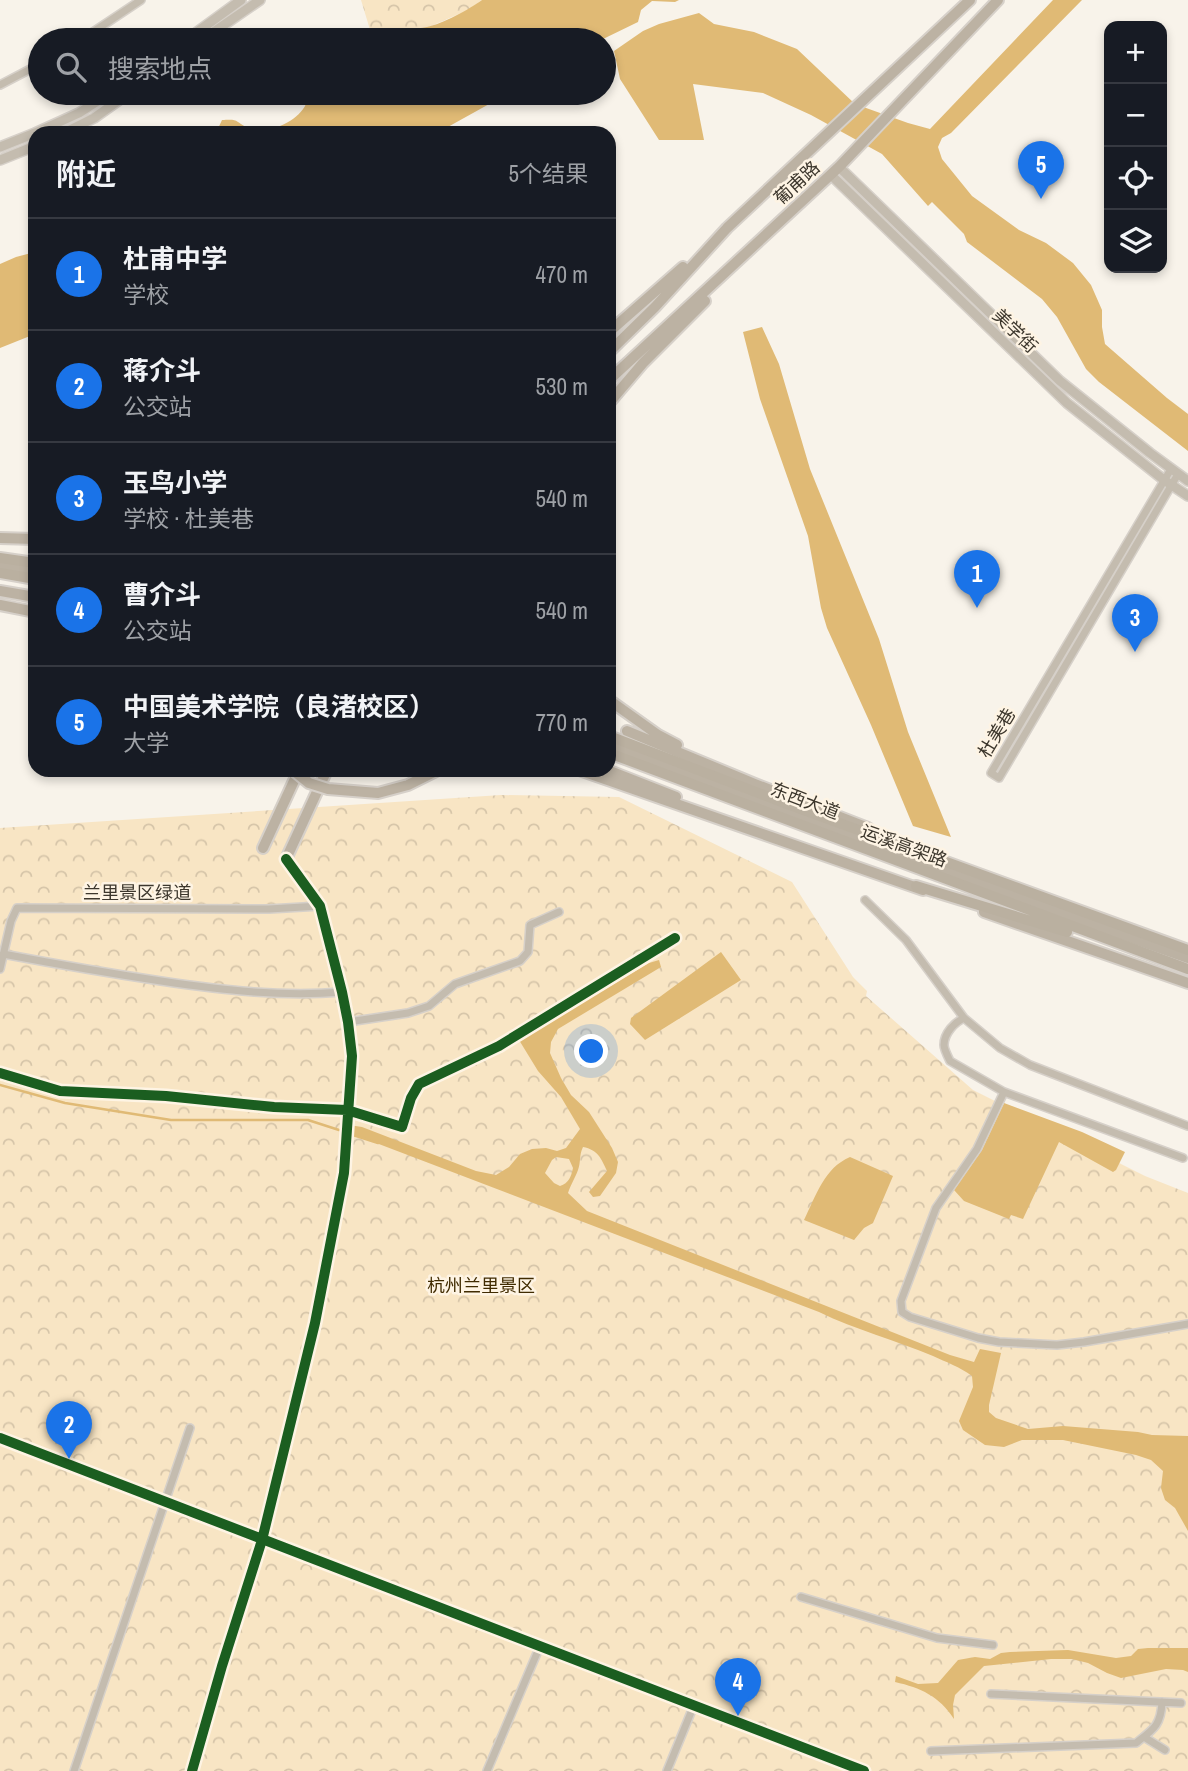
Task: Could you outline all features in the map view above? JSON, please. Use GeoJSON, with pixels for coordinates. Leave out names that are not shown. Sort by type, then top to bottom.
{"type":"FeatureCollection","features":[{"type":"Feature","properties":{"kind":"highway"},"geometry":{"type":"LineString","coordinates":[[0,558],[28,562]]}},
{"type":"Feature","properties":{"kind":"highway"},"geometry":{"type":"LineString","coordinates":[[0,573],[28,578]]}},
{"type":"Feature","properties":{"kind":"highway","name":"运溪高架路"},"geometry":{"type":"LineString","coordinates":[[616,739],[1188,950]]}},
{"type":"Feature","properties":{"kind":"highway","name":"运溪高架路"},"geometry":{"type":"LineString","coordinates":[[616,756],[1188,969]]}},
{"type":"Feature","properties":{"kind":"highway"},"geometry":{"type":"LineString","coordinates":[[926,850],[1170,944]]}},
{"type":"Feature","properties":{"kind":"highway"},"geometry":{"type":"LineString","coordinates":[[916,886],[1164,961]]}},
{"type":"Feature","properties":{"kind":"main road","name":"葡甫路"},"geometry":{"type":"LineString","coordinates":[[616,345],[727,228],[970,0]]}},
{"type":"Feature","properties":{"kind":"main road","name":"葡甫路"},"geometry":{"type":"LineString","coordinates":[[616,374],[835,171],[998,0]]}},
{"type":"Feature","properties":{"kind":"main road"},"geometry":{"type":"LineString","coordinates":[[616,387],[750,257],[795,209]]}},
{"type":"Feature","properties":{"kind":"main road"},"geometry":{"type":"LineString","coordinates":[[616,326],[727,228]]}},
{"type":"Feature","properties":{"kind":"main road"},"geometry":{"type":"LineString","coordinates":[[616,395],[643,363]]}},
{"type":"Feature","properties":{"kind":"main road"},"geometry":{"type":"LineString","coordinates":[[0,538],[28,539]]}},
{"type":"Feature","properties":{"kind":"main road"},"geometry":{"type":"LineString","coordinates":[[0,566],[28,571]]}},
{"type":"Feature","properties":{"kind":"main road"},"geometry":{"type":"LineString","coordinates":[[0,591],[28,596]]}},
{"type":"Feature","properties":{"kind":"main road"},"geometry":{"type":"LineString","coordinates":[[0,605],[28,611]]}},
{"type":"Feature","properties":{"kind":"main road"},"geometry":{"type":"LineString","coordinates":[[616,705],[658,735],[755,785]]}},
{"type":"Feature","properties":{"kind":"main road"},"geometry":{"type":"LineString","coordinates":[[627,731],[755,785],[926,850]]}},
{"type":"Feature","properties":{"kind":"main road","name":"东西大道"},"geometry":{"type":"LineString","coordinates":[[616,749],[922,863],[1188,958]]}},
{"type":"Feature","properties":{"kind":"main road"},"geometry":{"type":"LineString","coordinates":[[616,773],[916,886]]}},
{"type":"Feature","properties":{"kind":"main road"},"geometry":{"type":"LineString","coordinates":[[263,848],[296,777]]}},
{"type":"Feature","properties":{"kind":"main road"},"geometry":{"type":"LineString","coordinates":[[302,777],[309,783],[328,789],[378,793],[408,785],[424,777]]}},
{"type":"Feature","properties":{"kind":"main road"},"geometry":{"type":"LineString","coordinates":[[286,859],[324,777]]}},
{"type":"Feature","properties":{"kind":"main road"},"geometry":{"type":"LineString","coordinates":[[599,777],[1188,983]]}},
{"type":"Feature","properties":{"kind":"street"},"geometry":{"type":"LineString","coordinates":[[99,28],[141,0]]}},
{"type":"Feature","properties":{"kind":"street"},"geometry":{"type":"LineString","coordinates":[[202,28],[241,0]]}},
{"type":"Feature","properties":{"kind":"street"},"geometry":{"type":"LineString","coordinates":[[219,28],[260,0]]}},
{"type":"Feature","properties":{"kind":"street"},"geometry":{"type":"LineString","coordinates":[[0,85],[28,70]]}},
{"type":"Feature","properties":{"kind":"street"},"geometry":{"type":"LineString","coordinates":[[50,126],[91,105]]}},
{"type":"Feature","properties":{"kind":"street"},"geometry":{"type":"LineString","coordinates":[[78,126],[112,105]]}},
{"type":"Feature","properties":{"kind":"street"},"geometry":{"type":"LineString","coordinates":[[0,148],[28,136]]}},
{"type":"Feature","properties":{"kind":"street"},"geometry":{"type":"LineString","coordinates":[[0,160],[28,149]]}},
{"type":"Feature","properties":{"kind":"street","name":"美学街"},"geometry":{"type":"LineString","coordinates":[[835,171],[927,251],[1060,381],[1188,481]]}},
{"type":"Feature","properties":{"kind":"street","name":"美学街"},"geometry":{"type":"LineString","coordinates":[[835,171],[1067,403],[1188,496]]}},
{"type":"Feature","properties":{"kind":"street","name":"杜美巷"},"geometry":{"type":"LineString","coordinates":[[1168,482],[999,778],[991,774],[1168,482],[1175,471]]}},
{"type":"Feature","properties":{"kind":"street"},"geometry":{"type":"LineString","coordinates":[[192,1771],[262,1540],[322,1285],[344,1173],[352,1056],[348,1022],[320,906],[286,859]]}},
{"type":"Feature","properties":{"kind":"street"},"geometry":{"type":"LineString","coordinates":[[865,900],[906,940],[964,1018],[1000,1048],[1030,1065],[1188,1126]]}},
{"type":"Feature","properties":{"kind":"street","name":"兰里景区绿道"},"geometry":{"type":"LineString","coordinates":[[0,969],[11,920],[17,908],[269,909],[320,906]]}},
{"type":"Feature","properties":{"kind":"street"},"geometry":{"type":"LineString","coordinates":[[348,1022],[408,1013],[429,1006],[456,984],[520,961],[528,952],[530,925],[559,912]]}},
{"type":"Feature","properties":{"kind":"street"},"geometry":{"type":"LineString","coordinates":[[0,1073],[61,1091],[347,1110],[402,1127],[411,1098],[419,1084],[499,1046],[675,939]]}},
{"type":"Feature","properties":{"kind":"street"},"geometry":{"type":"LineString","coordinates":[[3,954],[203,987],[275,994],[342,992]]}},
{"type":"Feature","properties":{"kind":"street"},"geometry":{"type":"LineString","coordinates":[[964,1018],[957,1021],[948,1033],[944,1045],[950,1061],[1004,1091],[1183,1158]]}},
{"type":"Feature","properties":{"kind":"street"},"geometry":{"type":"LineString","coordinates":[[1004,1091],[977,1149],[936,1208],[901,1301],[902,1312],[978,1339],[1057,1345],[1188,1324]]}},
{"type":"Feature","properties":{"kind":"street"},"geometry":{"type":"LineString","coordinates":[[74,1771],[190,1428]]}},
{"type":"Feature","properties":{"kind":"street"},"geometry":{"type":"LineString","coordinates":[[0,1438],[864,1771]]}},
{"type":"Feature","properties":{"kind":"street"},"geometry":{"type":"LineString","coordinates":[[801,1597],[937,1638],[993,1645]]}},
{"type":"Feature","properties":{"kind":"street"},"geometry":{"type":"LineString","coordinates":[[487,1771],[540,1646]]}},
{"type":"Feature","properties":{"kind":"street"},"geometry":{"type":"LineString","coordinates":[[991,1694],[1181,1703]]}},
{"type":"Feature","properties":{"kind":"street"},"geometry":{"type":"LineString","coordinates":[[931,1751],[1136,1743],[1151,1732],[1161,1718],[1162,1702]]}},
{"type":"Feature","properties":{"kind":"street"},"geometry":{"type":"LineString","coordinates":[[667,1771],[694,1705]]}},
{"type":"Feature","properties":{"kind":"street"},"geometry":{"type":"LineString","coordinates":[[1144,1737],[1165,1750]]}},
{"type":"Feature","properties":{"kind":"green space"},"geometry":{"type":"Polygon","coordinates":[[[361,0],[482,0],[468,10],[429,27],[369,28],[361,0]]]}},
{"type":"Feature","properties":{"kind":"green space","name":"杭州兰里景区"},"geometry":{"type":"Polygon","coordinates":[[[501,795],[619,797],[792,882],[853,977],[867,991],[866,996],[973,1090],[1145,1176],[1188,1193],[1188,1771],[0,1771],[0,828],[501,795]]]}},
{"type":"Feature","properties":{"kind":"shaded area"},"geometry":{"type":"Polygon","coordinates":[[[482,0],[679,0],[652,1],[641,10],[638,22],[616,33],[616,28],[418,28],[433,25],[482,0]]]}},
{"type":"Feature","properties":{"kind":"shaded area"},"geometry":{"type":"Polygon","coordinates":[[[1053,0],[1082,0],[951,133],[942,138],[938,147],[942,159],[972,196],[1019,230],[1046,243],[1073,263],[1091,285],[1102,310],[1105,344],[1188,414],[1188,451],[1099,382],[1086,369],[1057,317],[1042,299],[967,242],[964,234],[932,202],[928,206],[882,154],[811,115],[763,93],[693,84],[704,140],[659,140],[620,79],[616,50],[643,31],[699,13],[714,24],[754,32],[797,49],[855,104],[930,129],[1053,0]]]}},
{"type":"Feature","properties":{"kind":"shaded area"},"geometry":{"type":"Polygon","coordinates":[[[305,105],[487,105],[450,126],[281,126],[302,111],[305,105]]]}},
{"type":"Feature","properties":{"kind":"shaded area"},"geometry":{"type":"Polygon","coordinates":[[[222,120],[234,120],[244,126],[219,126],[222,120]]]}},
{"type":"Feature","properties":{"kind":"shaded area"},"geometry":{"type":"Polygon","coordinates":[[[28,254],[28,337],[0,348],[0,264],[28,254]]]}},
{"type":"Feature","properties":{"kind":"shaded area"},"geometry":{"type":"Polygon","coordinates":[[[762,327],[779,364],[810,469],[879,639],[908,732],[951,837],[913,826],[827,628],[808,536],[760,399],[743,332],[762,327]]]}},
{"type":"Feature","properties":{"kind":"shaded area"},"geometry":{"type":"Polygon","coordinates":[[[721,952],[741,980],[645,1040],[630,1024],[631,1018],[721,952]]]}},
{"type":"Feature","properties":{"kind":"shaded area"},"geometry":{"type":"Polygon","coordinates":[[[659,960],[661,967],[558,1029],[551,1042],[550,1053],[561,1078],[571,1095],[589,1112],[618,1162],[616,1173],[600,1196],[593,1197],[589,1192],[607,1171],[598,1155],[583,1147],[578,1170],[568,1193],[587,1211],[950,1355],[974,1362],[980,1349],[1001,1353],[989,1405],[989,1412],[996,1418],[1028,1429],[1063,1426],[1188,1436],[1188,1531],[1175,1508],[1165,1500],[1161,1488],[1163,1471],[1151,1460],[1063,1440],[1022,1440],[1004,1447],[985,1445],[963,1430],[959,1421],[973,1387],[972,1376],[953,1365],[350,1133],[349,1125],[362,1127],[476,1171],[496,1175],[509,1167],[520,1154],[532,1149],[546,1148],[557,1151],[566,1148],[580,1129],[561,1097],[538,1071],[519,1040],[649,963],[659,960]],[[556,1157],[545,1173],[560,1186],[568,1181],[573,1168],[569,1159],[556,1157]]]}},
{"type":"Feature","properties":{"kind":"shaded area"},"geometry":{"type":"Polygon","coordinates":[[[1004,1103],[1082,1132],[1125,1152],[1113,1172],[1059,1142],[1023,1219],[1011,1215],[1009,1219],[964,1201],[954,1190],[982,1150],[1004,1103]]]}},
{"type":"Feature","properties":{"kind":"shaded area"},"geometry":{"type":"Polygon","coordinates":[[[850,1157],[893,1176],[873,1223],[864,1228],[854,1240],[804,1220],[827,1175],[850,1157]]]}},
{"type":"Feature","properties":{"kind":"shaded area"},"geometry":{"type":"Polygon","coordinates":[[[1188,1648],[1188,1672],[1166,1669],[1121,1678],[1072,1659],[984,1666],[955,1695],[954,1719],[942,1704],[929,1694],[895,1682],[896,1676],[918,1684],[938,1683],[958,1660],[975,1657],[990,1659],[1001,1653],[1068,1650],[1116,1658],[1131,1656],[1138,1649],[1188,1648]]]}},
{"type":"Feature","properties":{"kind":"waterway"},"geometry":{"type":"LineString","coordinates":[[0,1085],[65,1103],[171,1120],[308,1120],[339,1130]]}},
{"type":"Feature","properties":{"kind":"waterway"},"geometry":{"type":"LineString","coordinates":[[353,1135],[378,1143]]}},
{"type":"Feature","properties":{"kind":"cycle path"},"geometry":{"type":"LineString","coordinates":[[192,1771],[262,1540],[315,1323],[344,1173],[352,1056],[348,1022],[320,906],[286,859]]}},
{"type":"Feature","properties":{"kind":"cycle path"},"geometry":{"type":"LineString","coordinates":[[0,1073],[60,1091],[347,1110],[402,1127],[411,1098],[419,1084],[499,1046],[675,938]]}},
{"type":"Feature","properties":{"kind":"cycle path"},"geometry":{"type":"LineString","coordinates":[[0,1438],[864,1771]]}},
{"type":"Feature","properties":{"kind":"place","name":"中国美术学院（良渚校区）"},"geometry":{"type":"Point","coordinates":[1041,199]}},
{"type":"Feature","properties":{"kind":"place","name":"杜甫中学"},"geometry":{"type":"Point","coordinates":[977,608]}},
{"type":"Feature","properties":{"kind":"place","name":"玉鸟小学"},"geometry":{"type":"Point","coordinates":[1135,652]}},
{"type":"Feature","properties":{"kind":"place","name":"蒋介斗"},"geometry":{"type":"Point","coordinates":[69,1459]}},
{"type":"Feature","properties":{"kind":"place","name":"曹介斗"},"geometry":{"type":"Point","coordinates":[738,1716]}}]}
